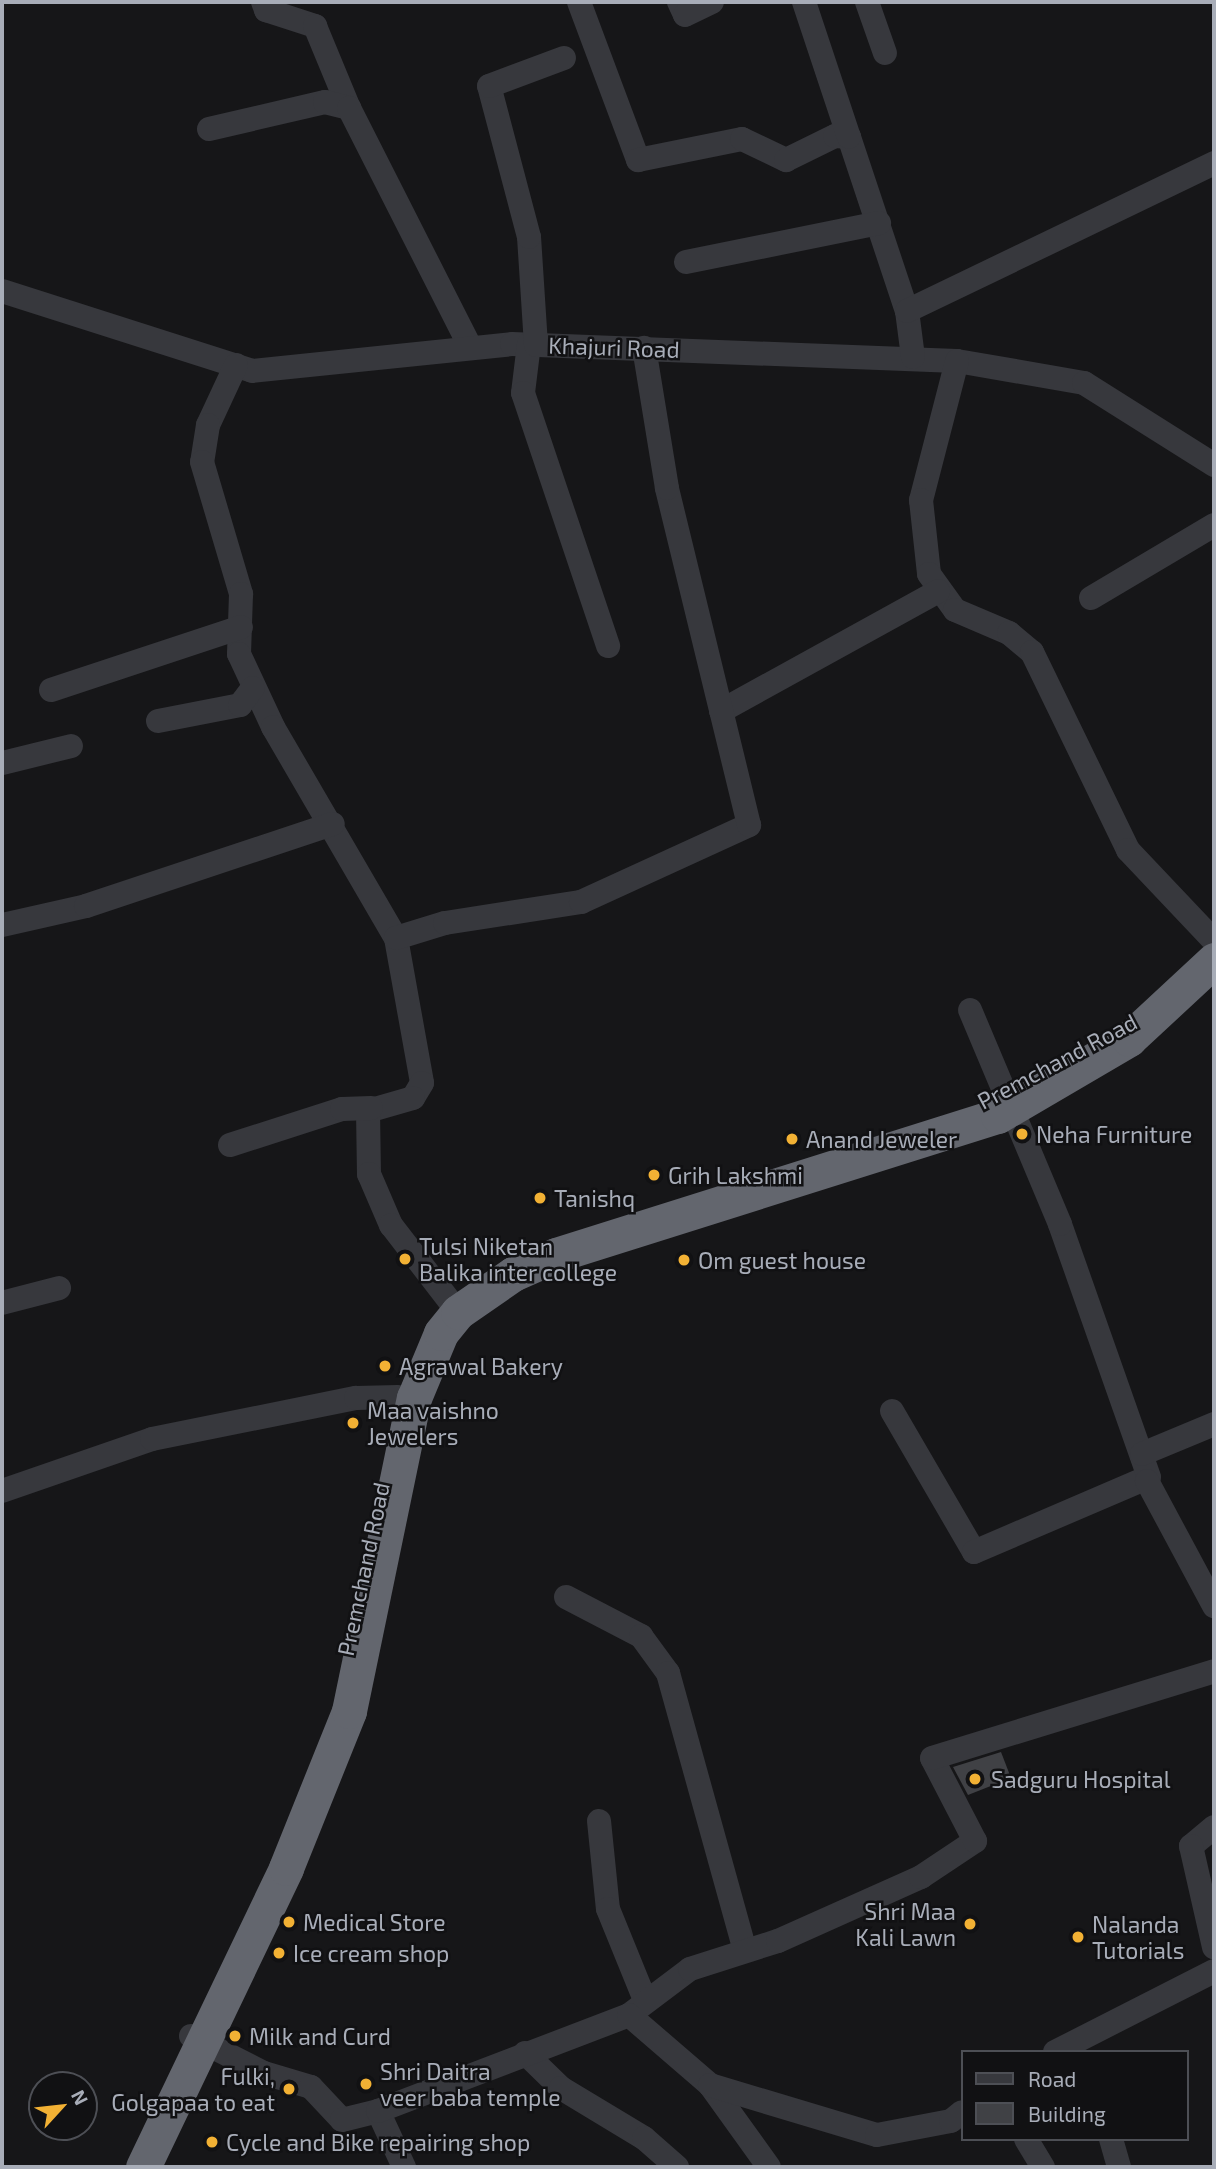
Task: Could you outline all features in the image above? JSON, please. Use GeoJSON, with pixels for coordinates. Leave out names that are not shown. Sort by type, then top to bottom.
{"type":"FeatureCollection","features":[{"type":"Feature","properties":{"kind":"highway","name":"Premchand Road"},"geometry":{"type":"LineString","coordinates":[[143,2167],[196,2037],[275,1860],[327,1715],[356,1610],[398,1397],[415,1347],[452,1305],[556,1255],[1007,1100],[1119,1046],[1214,960]]}},
{"type":"Feature","properties":{"kind":"highway","name":"Premchand Road"},"geometry":{"type":"LineString","coordinates":[[127,2167],[286,1868],[349,1711],[414,1398],[452,1305]]}},
{"type":"Feature","properties":{"kind":"street"},"geometry":{"type":"LineString","coordinates":[[263,2],[266,10],[315,26],[349,108],[471,348]]}},
{"type":"Feature","properties":{"kind":"street"},"geometry":{"type":"LineString","coordinates":[[579,2],[638,160],[742,139],[759,142],[783,160],[841,134],[849,137]]}},
{"type":"Feature","properties":{"kind":"street"},"geometry":{"type":"LineString","coordinates":[[679,2],[685,15],[712,2]]}},
{"type":"Feature","properties":{"kind":"street"},"geometry":{"type":"LineString","coordinates":[[804,2],[907,312],[913,357]]}},
{"type":"Feature","properties":{"kind":"street"},"geometry":{"type":"LineString","coordinates":[[867,2],[885,53]]}},
{"type":"Feature","properties":{"kind":"street"},"geometry":{"type":"LineString","coordinates":[[564,58],[489,86],[529,237],[532,344],[523,393],[608,646]]}},
{"type":"Feature","properties":{"kind":"street"},"geometry":{"type":"LineString","coordinates":[[209,129],[325,102],[349,108]]}},
{"type":"Feature","properties":{"kind":"street"},"geometry":{"type":"LineString","coordinates":[[907,312],[1214,163]]}},
{"type":"Feature","properties":{"kind":"street"},"geometry":{"type":"LineString","coordinates":[[686,262],[879,223]]}},
{"type":"Feature","properties":{"kind":"street","name":"Khajuri Road"},"geometry":{"type":"LineString","coordinates":[[2,291],[252,370],[532,344],[913,357],[957,361],[1084,383],[1214,465]]}},
{"type":"Feature","properties":{"kind":"street"},"geometry":{"type":"LineString","coordinates":[[396,938],[445,923],[580,902],[744,832],[749,821],[667,488],[643,348]]}},
{"type":"Feature","properties":{"kind":"street"},"geometry":{"type":"LineString","coordinates":[[957,361],[921,500],[922,553],[938,591],[955,610],[1009,633],[1032,652],[1128,850],[1214,941]]}},
{"type":"Feature","properties":{"kind":"street"},"geometry":{"type":"LineString","coordinates":[[230,1145],[342,1108],[371,1108],[414,1098],[421,1089],[422,1066],[396,938],[253,688],[239,654],[241,627],[238,579],[202,462],[208,425],[236,365]]}},
{"type":"Feature","properties":{"kind":"street"},"geometry":{"type":"LineString","coordinates":[[1091,598],[1214,524]]}},
{"type":"Feature","properties":{"kind":"street"},"geometry":{"type":"LineString","coordinates":[[722,711],[938,591]]}},
{"type":"Feature","properties":{"kind":"street"},"geometry":{"type":"LineString","coordinates":[[51,690],[241,627]]}},
{"type":"Feature","properties":{"kind":"street"},"geometry":{"type":"LineString","coordinates":[[158,721],[240,705],[253,688]]}},
{"type":"Feature","properties":{"kind":"street"},"geometry":{"type":"LineString","coordinates":[[2,763],[71,746]]}},
{"type":"Feature","properties":{"kind":"street"},"geometry":{"type":"LineString","coordinates":[[2,925],[86,906],[333,824]]}},
{"type":"Feature","properties":{"kind":"street"},"geometry":{"type":"LineString","coordinates":[[970,1010],[1143,1454],[1147,1481],[1214,1606]]}},
{"type":"Feature","properties":{"kind":"street"},"geometry":{"type":"LineString","coordinates":[[371,1108],[369,1174],[378,1202],[452,1305]]}},
{"type":"Feature","properties":{"kind":"street"},"geometry":{"type":"LineString","coordinates":[[2,1303],[59,1288]]}},
{"type":"Feature","properties":{"kind":"street"},"geometry":{"type":"LineString","coordinates":[[2,1491],[152,1439],[356,1398],[398,1397]]}},
{"type":"Feature","properties":{"kind":"street"},"geometry":{"type":"LineString","coordinates":[[892,1411],[974,1552],[1147,1481]]}},
{"type":"Feature","properties":{"kind":"street"},"geometry":{"type":"LineString","coordinates":[[1143,1454],[1214,1424]]}},
{"type":"Feature","properties":{"kind":"street"},"geometry":{"type":"LineString","coordinates":[[566,1597],[640,1636],[668,1673],[745,1951]]}},
{"type":"Feature","properties":{"kind":"street"},"geometry":{"type":"LineString","coordinates":[[196,2037],[264,2073],[311,2087],[342,2120],[377,2110],[637,2007],[690,1969],[745,1951],[921,1877],[975,1842],[932,1758],[1214,1671]]}},
{"type":"Feature","properties":{"kind":"street"},"geometry":{"type":"LineString","coordinates":[[599,1821],[608,1909],[637,2007],[710,2085],[769,2167]]}},
{"type":"Feature","properties":{"kind":"street"},"geometry":{"type":"LineString","coordinates":[[1214,1828],[1191,1846],[1214,1947]]}},
{"type":"Feature","properties":{"kind":"street"},"geometry":{"type":"LineString","coordinates":[[1062,2050],[1099,2040],[1213,1978]]}},
{"type":"Feature","properties":{"kind":"street"},"geometry":{"type":"LineString","coordinates":[[525,2053],[561,2088],[644,2138],[677,2167]]}},
{"type":"Feature","properties":{"kind":"street"},"geometry":{"type":"LineString","coordinates":[[710,2085],[877,2135],[951,2121],[960,2114]]}},
{"type":"Feature","properties":{"kind":"street"},"geometry":{"type":"LineString","coordinates":[[377,2110],[404,2167]]}},
{"type":"Feature","properties":{"kind":"street"},"geometry":{"type":"LineString","coordinates":[[1027,2141],[1042,2167]]}},
{"type":"Feature","properties":{"kind":"street"},"geometry":{"type":"LineString","coordinates":[[1112,2141],[1119,2167]]}},
{"type":"Feature","properties":{"kind":"building"},"geometry":{"type":"Polygon","coordinates":[[[1001,1752],[1011,1778],[968,1795],[953,1767],[1001,1752]]]}},
{"type":"Feature","properties":{"kind":"place","name":"Neha Furniture"},"geometry":{"type":"Point","coordinates":[1022,1134]}},
{"type":"Feature","properties":{"kind":"place","name":"Anand Jeweler"},"geometry":{"type":"Point","coordinates":[792,1139]}},
{"type":"Feature","properties":{"kind":"place","name":"Grih Lakshmi"},"geometry":{"type":"Point","coordinates":[654,1175]}},
{"type":"Feature","properties":{"kind":"place","name":"Tanishq"},"geometry":{"type":"Point","coordinates":[540,1198]}},
{"type":"Feature","properties":{"kind":"place","name":"Tulsi Niketan Balika inter college"},"geometry":{"type":"Point","coordinates":[405,1259]}},
{"type":"Feature","properties":{"kind":"place","name":"Om guest house"},"geometry":{"type":"Point","coordinates":[684,1260]}},
{"type":"Feature","properties":{"kind":"place","name":"Agrawal Bakery"},"geometry":{"type":"Point","coordinates":[385,1366]}},
{"type":"Feature","properties":{"kind":"place","name":"Maa vaishno Jewelers"},"geometry":{"type":"Point","coordinates":[353,1423]}},
{"type":"Feature","properties":{"kind":"place","name":"Sadguru Hospital"},"geometry":{"type":"Point","coordinates":[975,1779]}},
{"type":"Feature","properties":{"kind":"place","name":"Medical Store"},"geometry":{"type":"Point","coordinates":[289,1922]}},
{"type":"Feature","properties":{"kind":"place","name":"Shri Maa Kali Lawn"},"geometry":{"type":"Point","coordinates":[970,1924]}},
{"type":"Feature","properties":{"kind":"place","name":"Nalanda Tutorials"},"geometry":{"type":"Point","coordinates":[1078,1937]}},
{"type":"Feature","properties":{"kind":"place","name":"Ice cream shop"},"geometry":{"type":"Point","coordinates":[279,1953]}},
{"type":"Feature","properties":{"kind":"place","name":"Milk and Curd"},"geometry":{"type":"Point","coordinates":[235,2036]}},
{"type":"Feature","properties":{"kind":"place","name":"Shri Daitra veer baba temple"},"geometry":{"type":"Point","coordinates":[366,2084]}},
{"type":"Feature","properties":{"kind":"place","name":"Fulki, Golgapaa to eat"},"geometry":{"type":"Point","coordinates":[289,2089]}},
{"type":"Feature","properties":{"kind":"place","name":"Cycle and Bike repairing shop"},"geometry":{"type":"Point","coordinates":[212,2142]}}]}
